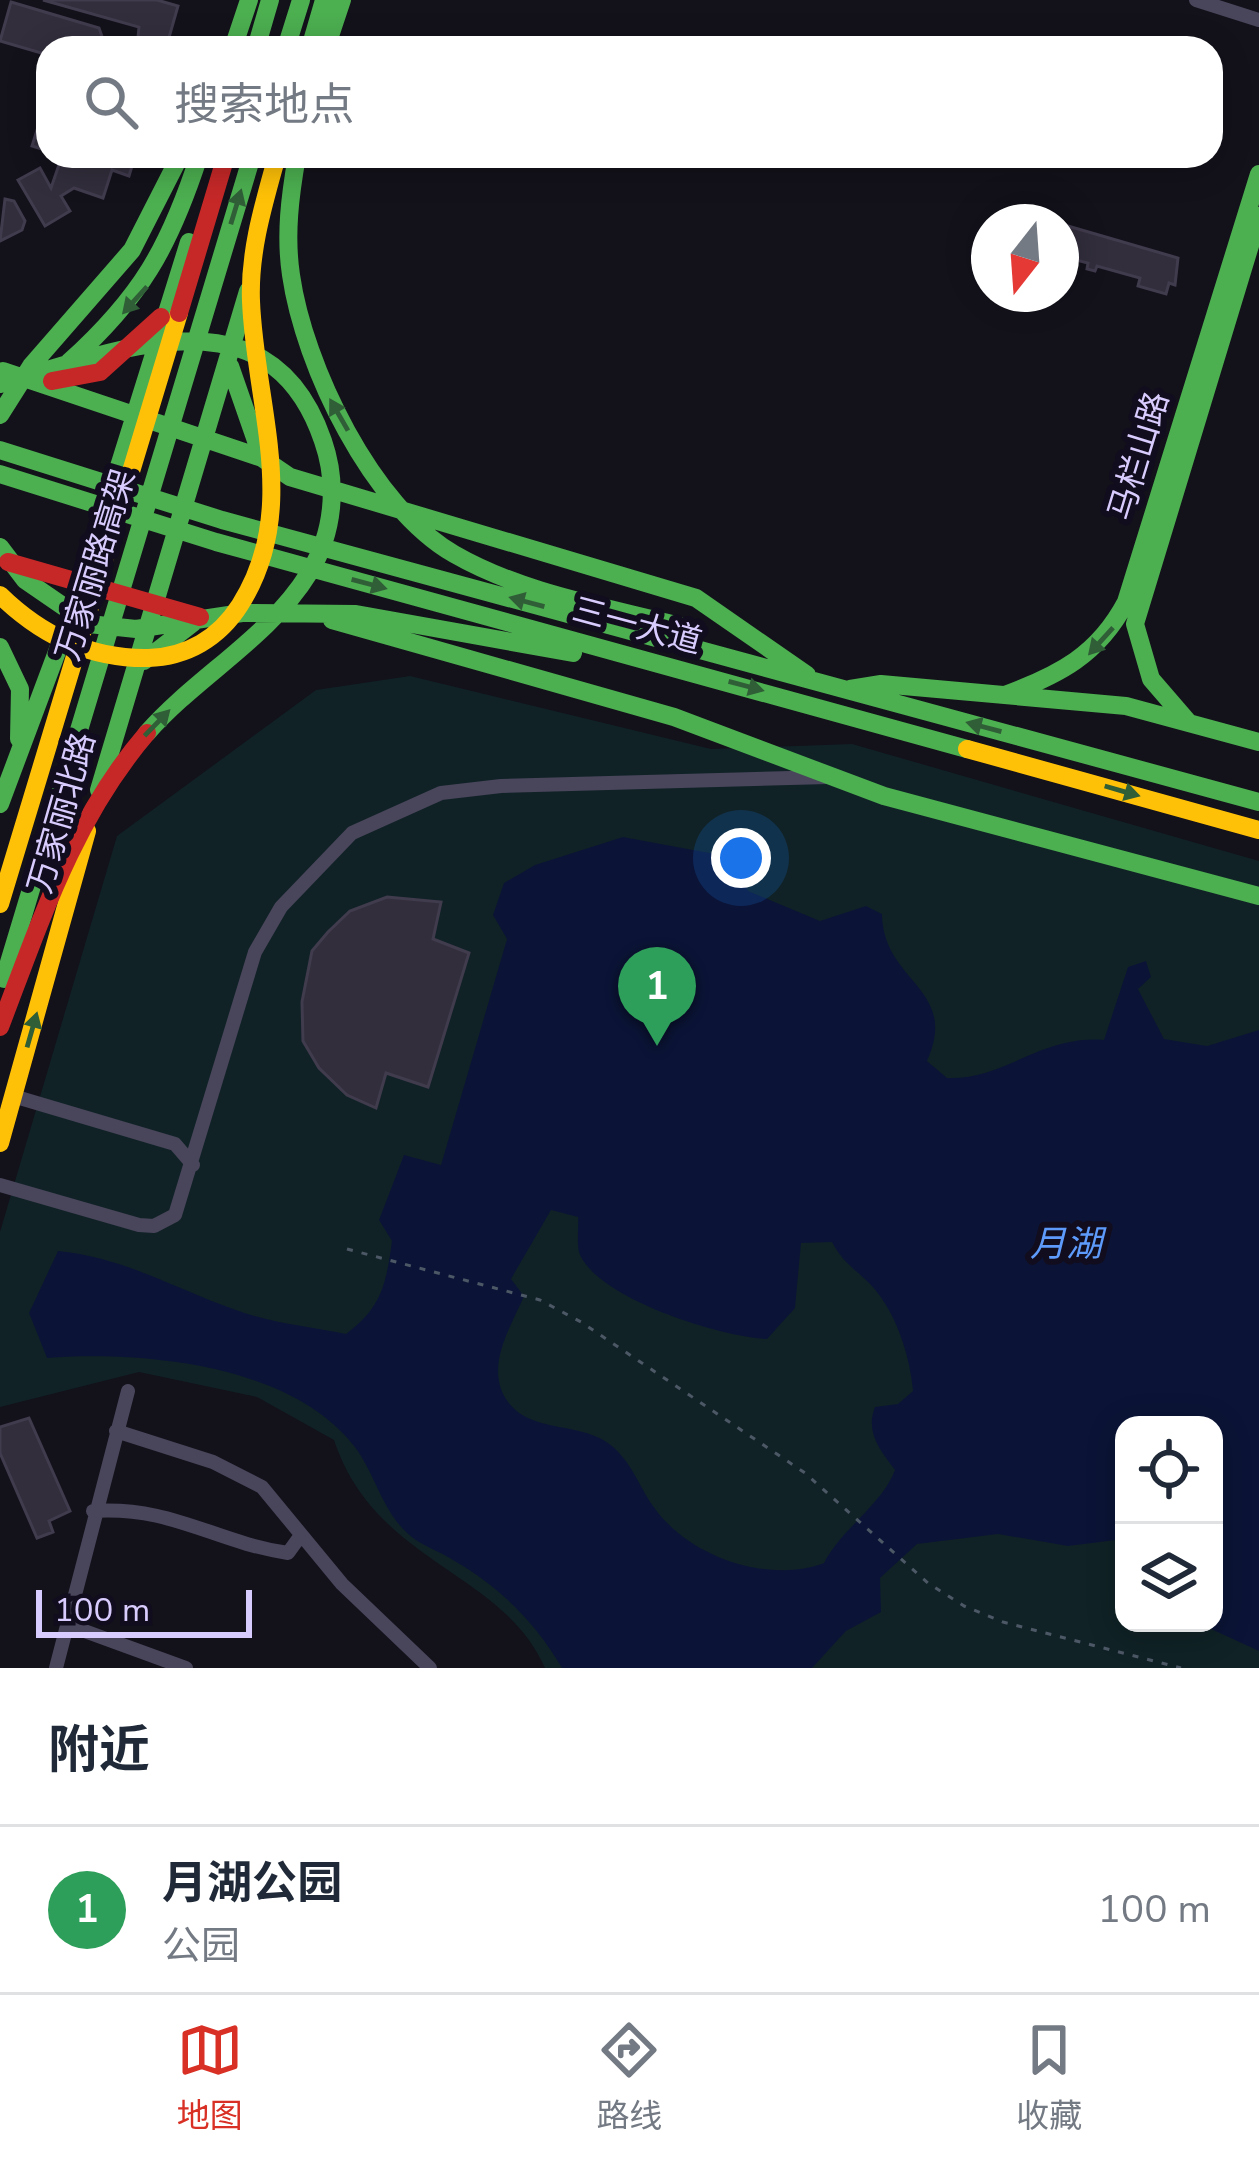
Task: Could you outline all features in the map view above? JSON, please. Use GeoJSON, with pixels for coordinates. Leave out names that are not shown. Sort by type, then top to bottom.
{"type":"FeatureCollection","features":[{"type":"Feature","properties":{"kind":"main road"},"geometry":{"type":"LineString","coordinates":[[237,36],[249,0]]}},
{"type":"Feature","properties":{"kind":"main road"},"geometry":{"type":"LineString","coordinates":[[250,36],[259,0]]}},
{"type":"Feature","properties":{"kind":"main road"},"geometry":{"type":"LineString","coordinates":[[260,36],[270,0]]}},
{"type":"Feature","properties":{"kind":"main road"},"geometry":{"type":"LineString","coordinates":[[290,36],[301,0]]}},
{"type":"Feature","properties":{"kind":"main road"},"geometry":{"type":"LineString","coordinates":[[314,36],[327,0]]}},
{"type":"Feature","properties":{"kind":"main road"},"geometry":{"type":"LineString","coordinates":[[325,36],[327,0]]}},
{"type":"Feature","properties":{"kind":"main road"},"geometry":{"type":"LineString","coordinates":[[328,36],[342,0]]}},
{"type":"Feature","properties":{"kind":"main road"},"geometry":{"type":"LineString","coordinates":[[0,415],[31,366],[132,250],[174,168]]}},
{"type":"Feature","properties":{"kind":"main road"},"geometry":{"type":"LineString","coordinates":[[62,368],[152,281],[175,232],[195,168]]}},
{"type":"Feature","properties":{"kind":"main road","name":"万家丽北路"},"geometry":{"type":"LineString","coordinates":[[0,804],[82,585],[161,317],[217,168]]}},
{"type":"Feature","properties":{"kind":"main road","name":"万家丽路高架"},"geometry":{"type":"LineString","coordinates":[[0,904],[217,168]]}},
{"type":"Feature","properties":{"kind":"main road","name":"万家丽路高架"},"geometry":{"type":"LineString","coordinates":[[0,993],[248,168]]}},
{"type":"Feature","properties":{"kind":"main road"},"geometry":{"type":"LineString","coordinates":[[0,596],[57,640],[123,658],[185,653],[212,638],[248,597],[270,550],[275,520],[274,461],[259,388],[251,297],[263,205],[274,168]]}},
{"type":"Feature","properties":{"kind":"main road","name":"万家丽北路"},"geometry":{"type":"LineString","coordinates":[[0,1143],[136,668],[290,168]]}},
{"type":"Feature","properties":{"kind":"main road"},"geometry":{"type":"LineString","coordinates":[[293,168],[287,240],[295,313],[342,421],[381,484],[430,538],[490,570],[707,634],[751,662]]}},
{"type":"Feature","properties":{"kind":"main road","name":"马栏山路"},"geometry":{"type":"LineString","coordinates":[[1005,695],[1076,666],[1109,638],[1126,602],[1259,174]]}},
{"type":"Feature","properties":{"kind":"main road","name":"马栏山路"},"geometry":{"type":"LineString","coordinates":[[1189,723],[1147,679],[1137,655],[1136,624],[1259,216]]}},
{"type":"Feature","properties":{"kind":"main road"},"geometry":{"type":"LineString","coordinates":[[1,375],[59,383],[84,379],[115,365],[161,317]]}},
{"type":"Feature","properties":{"kind":"main road"},"geometry":{"type":"LineString","coordinates":[[0,1027],[98,798],[169,710],[264,631],[286,604],[320,553],[333,504],[333,464],[321,426],[278,373],[218,341],[147,344],[62,368],[1,375]]}},
{"type":"Feature","properties":{"kind":"main road"},"geometry":{"type":"LineString","coordinates":[[230,366],[262,458]]}},
{"type":"Feature","properties":{"kind":"main road"},"geometry":{"type":"LineString","coordinates":[[1,375],[262,458],[290,477],[696,598],[810,678]]}},
{"type":"Feature","properties":{"kind":"main road","name":"三一大道"},"geometry":{"type":"LineString","coordinates":[[0,450],[222,520],[1259,802]]}},
{"type":"Feature","properties":{"kind":"main road","name":"三一大道"},"geometry":{"type":"LineString","coordinates":[[0,475],[216,542],[1259,830]]}},
{"type":"Feature","properties":{"kind":"main road"},"geometry":{"type":"LineString","coordinates":[[0,547],[25,580],[89,624],[136,629],[242,613],[356,614],[439,626],[514,645],[679,669]]}},
{"type":"Feature","properties":{"kind":"main road"},"geometry":{"type":"LineString","coordinates":[[0,559],[205,619]]}},
{"type":"Feature","properties":{"kind":"main road"},"geometry":{"type":"LineString","coordinates":[[136,668],[179,630],[205,619],[237,612],[302,613],[674,717],[884,796],[1259,896]]}},
{"type":"Feature","properties":{"kind":"main road"},"geometry":{"type":"LineString","coordinates":[[0,647],[13,667],[22,710],[9,780]]}},
{"type":"Feature","properties":{"kind":"main road"},"geometry":{"type":"LineString","coordinates":[[847,690],[880,683],[1126,706],[1259,742]]}},
{"type":"Feature","properties":{"kind":"street"},"geometry":{"type":"LineString","coordinates":[[1196,0],[1259,20]]}},
{"type":"Feature","properties":{"kind":"street"},"geometry":{"type":"LineString","coordinates":[[0,1185],[154,1226],[175,1215],[255,952],[281,907],[352,833],[441,793],[501,785],[840,777]]}},
{"type":"Feature","properties":{"kind":"street"},"geometry":{"type":"LineString","coordinates":[[13,1096],[175,1144],[193,1165]]}},
{"type":"Feature","properties":{"kind":"street"},"geometry":{"type":"LineString","coordinates":[[175,1144],[203,1130]]}},
{"type":"Feature","properties":{"kind":"street"},"geometry":{"type":"LineString","coordinates":[[56,1668],[93,1511],[128,1391]]}},
{"type":"Feature","properties":{"kind":"street"},"geometry":{"type":"LineString","coordinates":[[116,1431],[213,1462],[262,1487],[342,1583],[430,1668]]}},
{"type":"Feature","properties":{"kind":"street"},"geometry":{"type":"LineString","coordinates":[[93,1511],[163,1513],[259,1549],[288,1552],[301,1534]]}},
{"type":"Feature","properties":{"kind":"street"},"geometry":{"type":"LineString","coordinates":[[68,1625],[186,1668]]}},
{"type":"Feature","properties":{"kind":"path"},"geometry":{"type":"LineString","coordinates":[[347,1249],[540,1300],[805,1473],[928,1583],[1003,1622],[1181,1668]]}},
{"type":"Feature","properties":{"kind":"shaded area"},"geometry":{"type":"Polygon","coordinates":[[[410,676],[711,749],[852,744],[1259,861],[1259,1668],[545,1668],[525,1635],[500,1608],[407,1541],[378,1514],[353,1481],[334,1440],[257,1397],[139,1372],[0,1407],[0,1232],[117,836],[316,690],[410,676]]]}},
{"type":"Feature","properties":{"kind":"water","name":"月湖"},"geometry":{"type":"Polygon","coordinates":[[[623,837],[720,855],[734,865],[748,891],[820,921],[866,906],[882,914],[894,956],[928,1000],[935,1036],[927,1061],[947,1078],[987,1072],[1061,1044],[1104,1040],[1128,967],[1146,961],[1151,977],[1138,989],[1164,1039],[1207,1046],[1259,1030],[1259,1651],[1218,1632],[1223,1632],[1223,1416],[1115,1416],[1115,1540],[1068,1546],[998,1534],[917,1544],[880,1578],[881,1612],[846,1631],[812,1668],[562,1668],[528,1621],[501,1594],[402,1528],[354,1446],[326,1418],[292,1397],[254,1380],[169,1361],[47,1358],[29,1313],[58,1251],[127,1267],[263,1318],[346,1334],[368,1314],[384,1282],[392,1241],[379,1220],[404,1155],[441,1165],[507,939],[493,915],[504,883],[535,865],[623,837]],[[551,1210],[511,1279],[524,1296],[499,1360],[500,1386],[506,1399],[528,1418],[586,1433],[612,1446],[668,1524],[708,1552],[755,1568],[802,1569],[824,1563],[881,1495],[895,1470],[873,1433],[875,1407],[898,1404],[913,1391],[900,1334],[879,1295],[832,1242],[801,1243],[795,1308],[767,1339],[746,1337],[692,1323],[636,1300],[592,1271],[579,1251],[578,1217],[551,1210]]]}},
{"type":"Feature","properties":{"kind":"building"},"geometry":{"type":"Polygon","coordinates":[[[43,0],[157,0],[178,6],[169,36],[138,36],[139,27],[43,0]]]}},
{"type":"Feature","properties":{"kind":"building"},"geometry":{"type":"Polygon","coordinates":[[[11,2],[99,28],[102,36],[36,36],[36,52],[0,41],[11,2]]]}},
{"type":"Feature","properties":{"kind":"building"},"geometry":{"type":"Polygon","coordinates":[[[11,2],[99,28],[102,36],[36,36],[36,52],[0,41],[11,2]]]}},
{"type":"Feature","properties":{"kind":"building"},"geometry":{"type":"Polygon","coordinates":[[[40,168],[51,188],[58,168],[131,168],[129,176],[112,170],[103,198],[74,188],[61,196],[70,211],[45,226],[18,180],[40,168]]]}},
{"type":"Feature","properties":{"kind":"building"},"geometry":{"type":"Polygon","coordinates":[[[40,168],[51,188],[58,168],[131,168],[129,176],[112,170],[103,198],[74,188],[61,196],[70,211],[45,226],[18,180],[40,168]]]}},
{"type":"Feature","properties":{"kind":"building"},"geometry":{"type":"Polygon","coordinates":[[[5,199],[14,201],[25,221],[22,230],[0,241],[5,199]]]}},
{"type":"Feature","properties":{"kind":"building"},"geometry":{"type":"Polygon","coordinates":[[[5,199],[14,201],[25,221],[22,230],[0,241],[5,199]]]}},
{"type":"Feature","properties":{"kind":"building"},"geometry":{"type":"Polygon","coordinates":[[[1079,229],[1178,258],[1175,285],[1169,283],[1166,294],[1138,286],[1140,278],[1097,266],[1095,271],[1087,269],[1088,263],[1079,261],[1079,229]]]}},
{"type":"Feature","properties":{"kind":"building"},"geometry":{"type":"Polygon","coordinates":[[[387,897],[441,902],[433,939],[469,953],[428,1087],[386,1073],[376,1108],[347,1095],[319,1068],[303,1041],[302,1002],[312,951],[350,911],[387,897]]]}},
{"type":"Feature","properties":{"kind":"building"},"geometry":{"type":"Polygon","coordinates":[[[29,1418],[70,1511],[49,1521],[53,1532],[37,1538],[0,1453],[0,1427],[29,1418]]]}},
{"type":"Feature","properties":{"kind":"traffic: fast"},"geometry":{"type":"LineString","coordinates":[[237,36],[249,0]]}},
{"type":"Feature","properties":{"kind":"traffic: fast"},"geometry":{"type":"LineString","coordinates":[[260,36],[270,0]]}},
{"type":"Feature","properties":{"kind":"traffic: fast"},"geometry":{"type":"LineString","coordinates":[[290,36],[301,0]]}},
{"type":"Feature","properties":{"kind":"traffic: fast"},"geometry":{"type":"LineString","coordinates":[[314,36],[324,0]]}},
{"type":"Feature","properties":{"kind":"traffic: fast"},"geometry":{"type":"LineString","coordinates":[[330,36],[342,0]]}},
{"type":"Feature","properties":{"kind":"traffic: fast"},"geometry":{"type":"LineString","coordinates":[[0,415],[31,366],[132,250],[174,168]]}},
{"type":"Feature","properties":{"kind":"traffic: fast"},"geometry":{"type":"LineString","coordinates":[[69,362],[115,315],[150,269],[195,168]]}},
{"type":"Feature","properties":{"kind":"traffic: fast"},"geometry":{"type":"LineString","coordinates":[[4,979],[248,168]]}},
{"type":"Feature","properties":{"kind":"traffic: fast"},"geometry":{"type":"LineString","coordinates":[[295,168],[288,245],[298,311],[310,350],[347,431],[396,503],[424,532],[481,568],[570,599],[691,629]]}},
{"type":"Feature","properties":{"kind":"traffic: fast"},"geometry":{"type":"LineString","coordinates":[[1005,695],[1075,661],[1103,636],[1126,602],[1259,174]]}},
{"type":"Feature","properties":{"kind":"traffic: fast"},"geometry":{"type":"LineString","coordinates":[[1189,723],[1151,679],[1135,624],[1259,216]]}},
{"type":"Feature","properties":{"kind":"traffic: fast"},"geometry":{"type":"LineString","coordinates":[[0,804],[82,585],[189,242]]}},
{"type":"Feature","properties":{"kind":"traffic: fast"},"geometry":{"type":"LineString","coordinates":[[99,790],[248,291]]}},
{"type":"Feature","properties":{"kind":"traffic: fast"},"geometry":{"type":"LineString","coordinates":[[0,384],[138,346],[184,341],[227,345],[266,361],[298,392],[323,441],[331,474],[331,508],[324,542],[309,573],[274,617],[147,733]]}},
{"type":"Feature","properties":{"kind":"traffic: fast"},"geometry":{"type":"LineString","coordinates":[[230,366],[262,458],[290,477],[696,598],[807,675]]}},
{"type":"Feature","properties":{"kind":"traffic: fast"},"geometry":{"type":"LineString","coordinates":[[3,371],[262,458]]}},
{"type":"Feature","properties":{"kind":"traffic: fast"},"geometry":{"type":"LineString","coordinates":[[0,450],[222,520],[1259,802]]}},
{"type":"Feature","properties":{"kind":"traffic: fast"},"geometry":{"type":"LineString","coordinates":[[0,474],[216,542],[967,749]]}},
{"type":"Feature","properties":{"kind":"traffic: fast"},"geometry":{"type":"LineString","coordinates":[[0,547],[25,580],[89,624],[136,629],[242,613],[356,614],[573,653]]}},
{"type":"Feature","properties":{"kind":"traffic: fast"},"geometry":{"type":"LineString","coordinates":[[332,620],[674,717],[884,796],[1259,896]]}},
{"type":"Feature","properties":{"kind":"traffic: fast"},"geometry":{"type":"LineString","coordinates":[[144,661],[193,623]]}},
{"type":"Feature","properties":{"kind":"traffic: fast"},"geometry":{"type":"LineString","coordinates":[[0,647],[20,689],[19,739]]}},
{"type":"Feature","properties":{"kind":"traffic: fast"},"geometry":{"type":"LineString","coordinates":[[850,689],[881,684],[1126,706],[1259,742]]}},
{"type":"Feature","properties":{"kind":"traffic: slow"},"geometry":{"type":"LineString","coordinates":[[0,595],[32,622],[68,642],[106,654],[148,658],[189,649],[212,636],[240,605],[258,569],[271,494],[251,282],[258,227],[274,168]]}},
{"type":"Feature","properties":{"kind":"traffic: slow"},"geometry":{"type":"LineString","coordinates":[[0,904],[179,313]]}},
{"type":"Feature","properties":{"kind":"traffic: slow"},"geometry":{"type":"LineString","coordinates":[[967,749],[1259,830]]}},
{"type":"Feature","properties":{"kind":"traffic: slow"},"geometry":{"type":"LineString","coordinates":[[0,1143],[87,831]]}},
{"type":"Feature","properties":{"kind":"traffic: jam"},"geometry":{"type":"LineString","coordinates":[[179,313],[222,168]]}},
{"type":"Feature","properties":{"kind":"traffic: jam"},"geometry":{"type":"LineString","coordinates":[[52,381],[100,372],[161,317]]}},
{"type":"Feature","properties":{"kind":"traffic: jam"},"geometry":{"type":"LineString","coordinates":[[8,562],[200,617]]}},
{"type":"Feature","properties":{"kind":"traffic: jam"},"geometry":{"type":"LineString","coordinates":[[0,1027],[79,836],[147,733]]}},
{"type":"Feature","properties":{"kind":"place","name":"月湖公园"},"geometry":{"type":"Point","coordinates":[657,1046]}}]}
